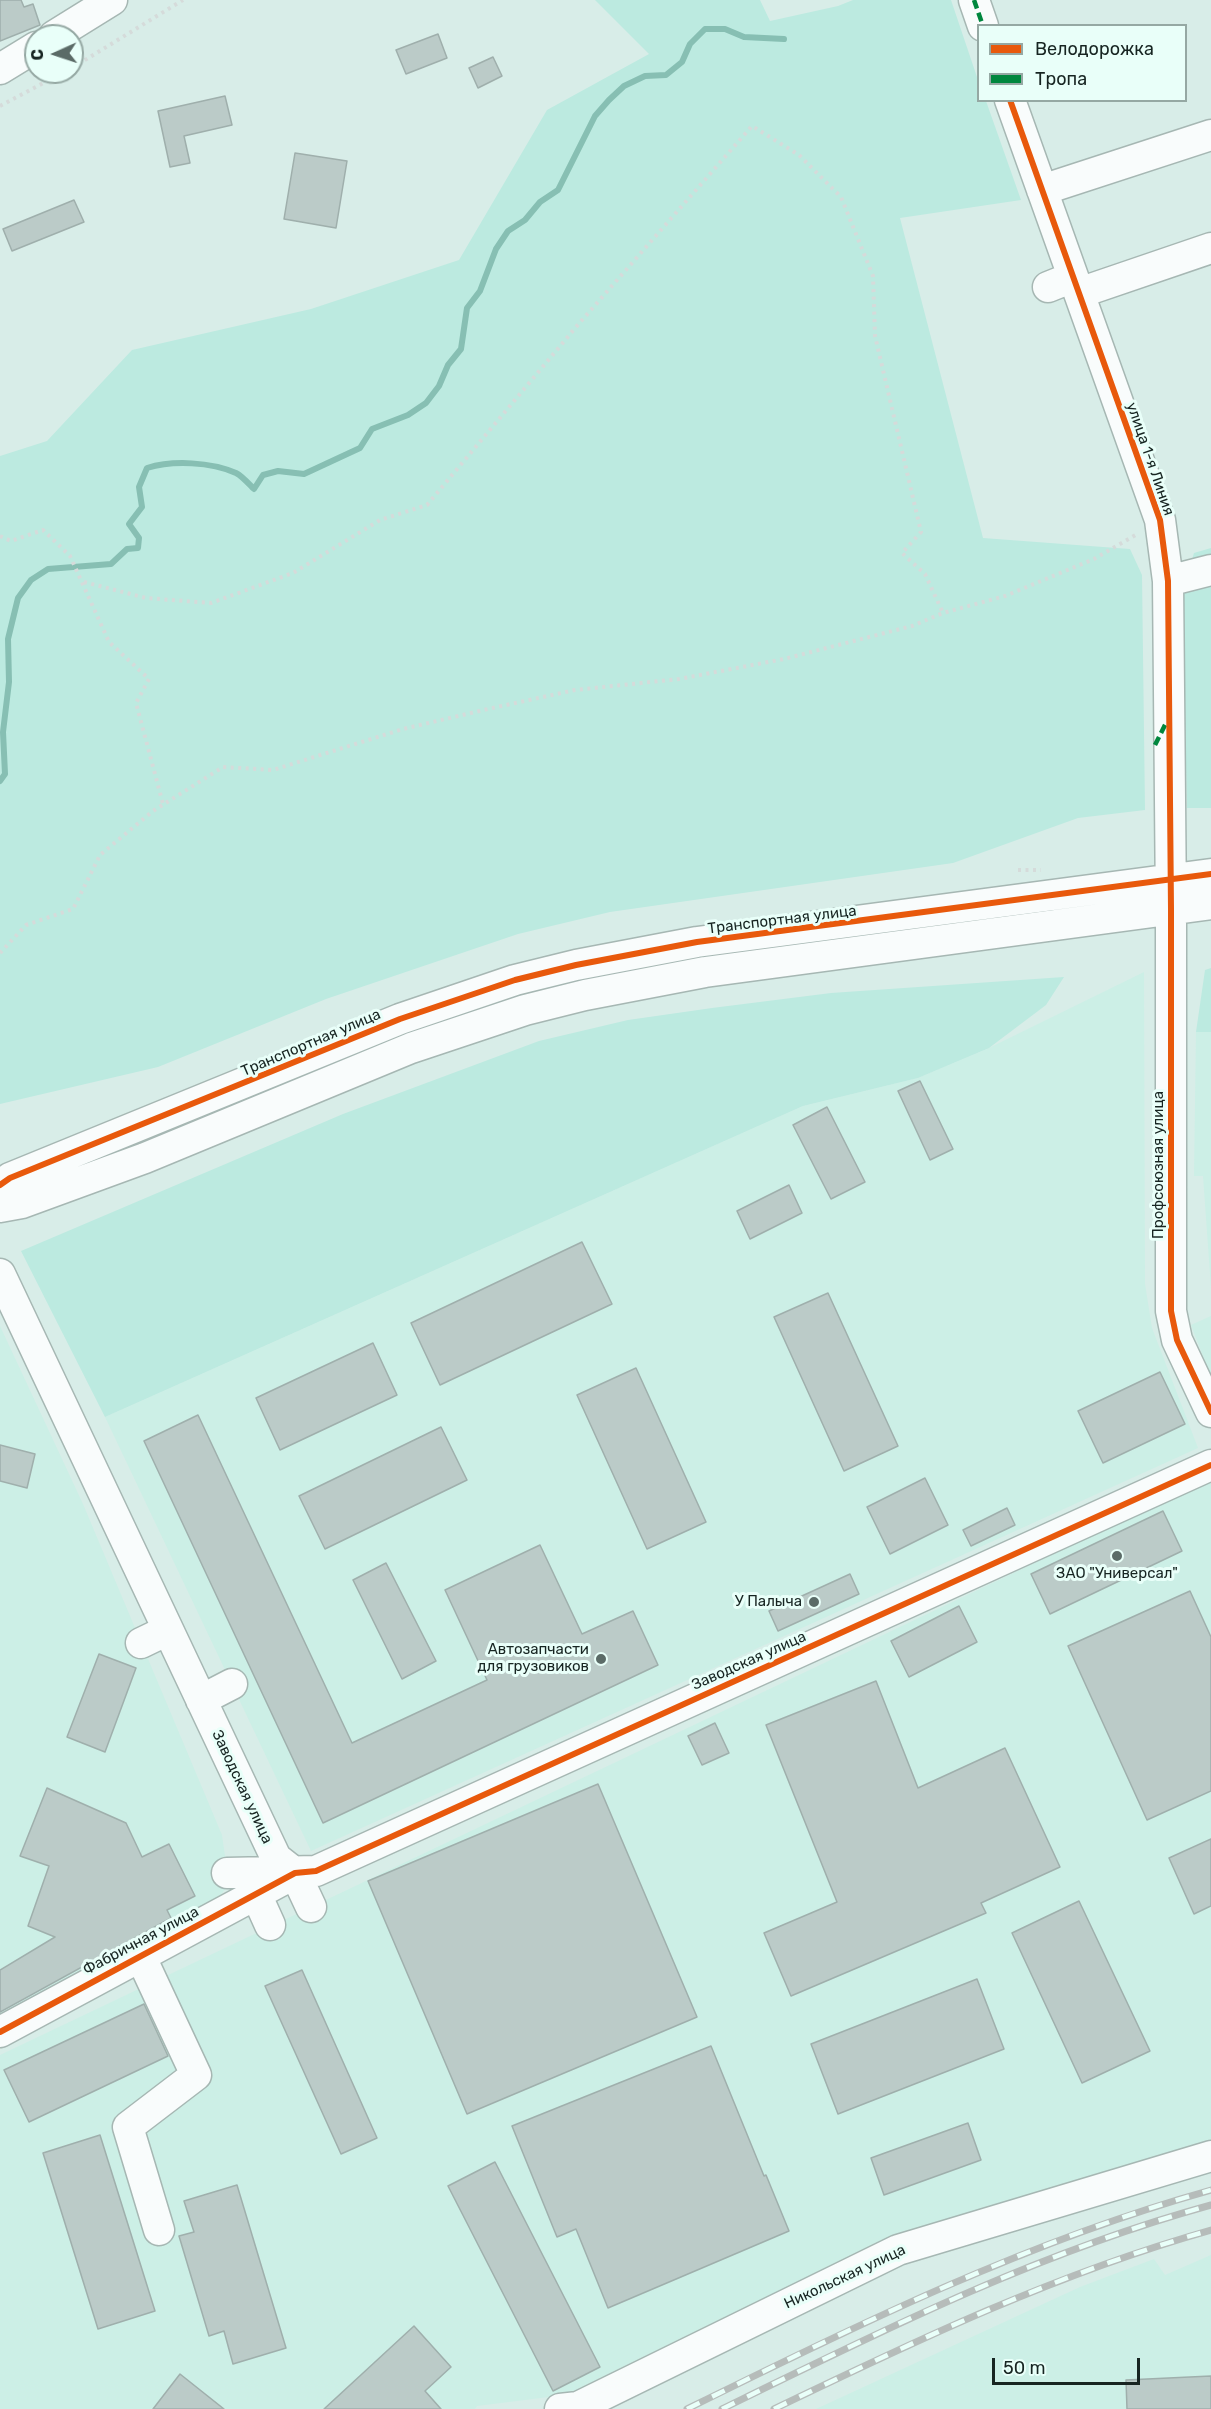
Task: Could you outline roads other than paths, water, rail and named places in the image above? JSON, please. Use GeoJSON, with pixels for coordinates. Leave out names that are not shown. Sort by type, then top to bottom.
{"type":"FeatureCollection","features":[{"type":"Feature","properties":{"kind":"street"},"geometry":{"type":"LineString","coordinates":[[73,24],[112,0]]}},
{"type":"Feature","properties":{"kind":"street"},"geometry":{"type":"LineString","coordinates":[[0,69],[24,54]]}},
{"type":"Feature","properties":{"kind":"street","name":"улица 1-я Линия"},"geometry":{"type":"LineString","coordinates":[[1011,102],[1042,190],[1067,286],[1160,520],[1168,581],[1171,880]]}},
{"type":"Feature","properties":{"kind":"street"},"geometry":{"type":"LineString","coordinates":[[1042,190],[1211,135]]}},
{"type":"Feature","properties":{"kind":"street"},"geometry":{"type":"LineString","coordinates":[[1067,286],[1211,248]]}},
{"type":"Feature","properties":{"kind":"street"},"geometry":{"type":"LineString","coordinates":[[1168,581],[1211,570]]}},
{"type":"Feature","properties":{"kind":"street","name":"Транспортная улица"},"geometry":{"type":"LineString","coordinates":[[0,1185],[10,1178],[344,1041],[457,999],[525,978],[576,965],[697,942],[1211,874]]}},
{"type":"Feature","properties":{"kind":"street","name":"Профсоюзная улица"},"geometry":{"type":"LineString","coordinates":[[1171,880],[1171,1311],[1177,1340],[1211,1412]]}},
{"type":"Feature","properties":{"kind":"street"},"geometry":{"type":"LineString","coordinates":[[0,1207],[22,1203],[145,1158],[366,1065],[525,1010],[638,984],[705,972],[1211,904]]}},
{"type":"Feature","properties":{"kind":"street","name":"Заводская улица"},"geometry":{"type":"LineString","coordinates":[[0,1274],[59,1427],[168,1629],[276,1858],[295,1873],[316,1871],[1211,1465]]}},
{"type":"Feature","properties":{"kind":"street"},"geometry":{"type":"LineString","coordinates":[[141,1643],[168,1629]]}},
{"type":"Feature","properties":{"kind":"street"},"geometry":{"type":"LineString","coordinates":[[201,1700],[232,1684]]}},
{"type":"Feature","properties":{"kind":"street"},"geometry":{"type":"LineString","coordinates":[[227,1873],[295,1873],[311,1907]]}},
{"type":"Feature","properties":{"kind":"street","name":"Фабричная улица"},"geometry":{"type":"LineString","coordinates":[[0,2032],[295,1873]]}},
{"type":"Feature","properties":{"kind":"street"},"geometry":{"type":"LineString","coordinates":[[256,1894],[270,1925]]}},
{"type":"Feature","properties":{"kind":"street"},"geometry":{"type":"LineString","coordinates":[[140,1955],[196,2075],[128,2127],[159,2230]]}},
{"type":"Feature","properties":{"kind":"street","name":"Никольская улица"},"geometry":{"type":"LineString","coordinates":[[560,2409],[578,2407],[898,2250],[1211,2156]]}},
{"type":"Feature","properties":{"kind":"waterway"},"geometry":{"type":"LineString","coordinates":[[0,781],[5,774],[3,732],[9,682],[8,639],[18,598],[31,580],[48,569],[111,564],[127,549],[138,548],[139,538],[129,524],[142,507],[139,487],[147,468],[180,463],[215,466],[236,473],[254,489],[263,475],[278,471],[304,474],[360,448],[372,429],[408,415],[426,403],[439,386],[448,365],[461,349],[467,308],[480,291],[496,249],[508,231],[525,220],[540,202],[558,190],[595,116],[609,100],[624,86],[645,76],[666,75],[682,62],[690,44],[705,29],[725,29],[744,37],[784,39]]}},
{"type":"Feature","properties":{"kind":"railway"},"geometry":{"type":"LineString","coordinates":[[687,2409],[944,2287],[1076,2234],[1211,2190]]}},
{"type":"Feature","properties":{"kind":"railway"},"geometry":{"type":"LineString","coordinates":[[722,2409],[962,2295],[1084,2246],[1211,2205]]}},
{"type":"Feature","properties":{"kind":"railway"},"geometry":{"type":"LineString","coordinates":[[774,2409],[935,2333],[1043,2287],[1098,2266],[1211,2230]]}},
{"type":"Feature","properties":{"kind":"place","name":"ЗАО \"Универсал\""},"geometry":{"type":"Point","coordinates":[1117,1556]}},
{"type":"Feature","properties":{"kind":"place","name":"У Палыча"},"geometry":{"type":"Point","coordinates":[814,1602]}},
{"type":"Feature","properties":{"kind":"place","name":"Автозапчасти для грузовиков"},"geometry":{"type":"Point","coordinates":[601,1659]}}]}
